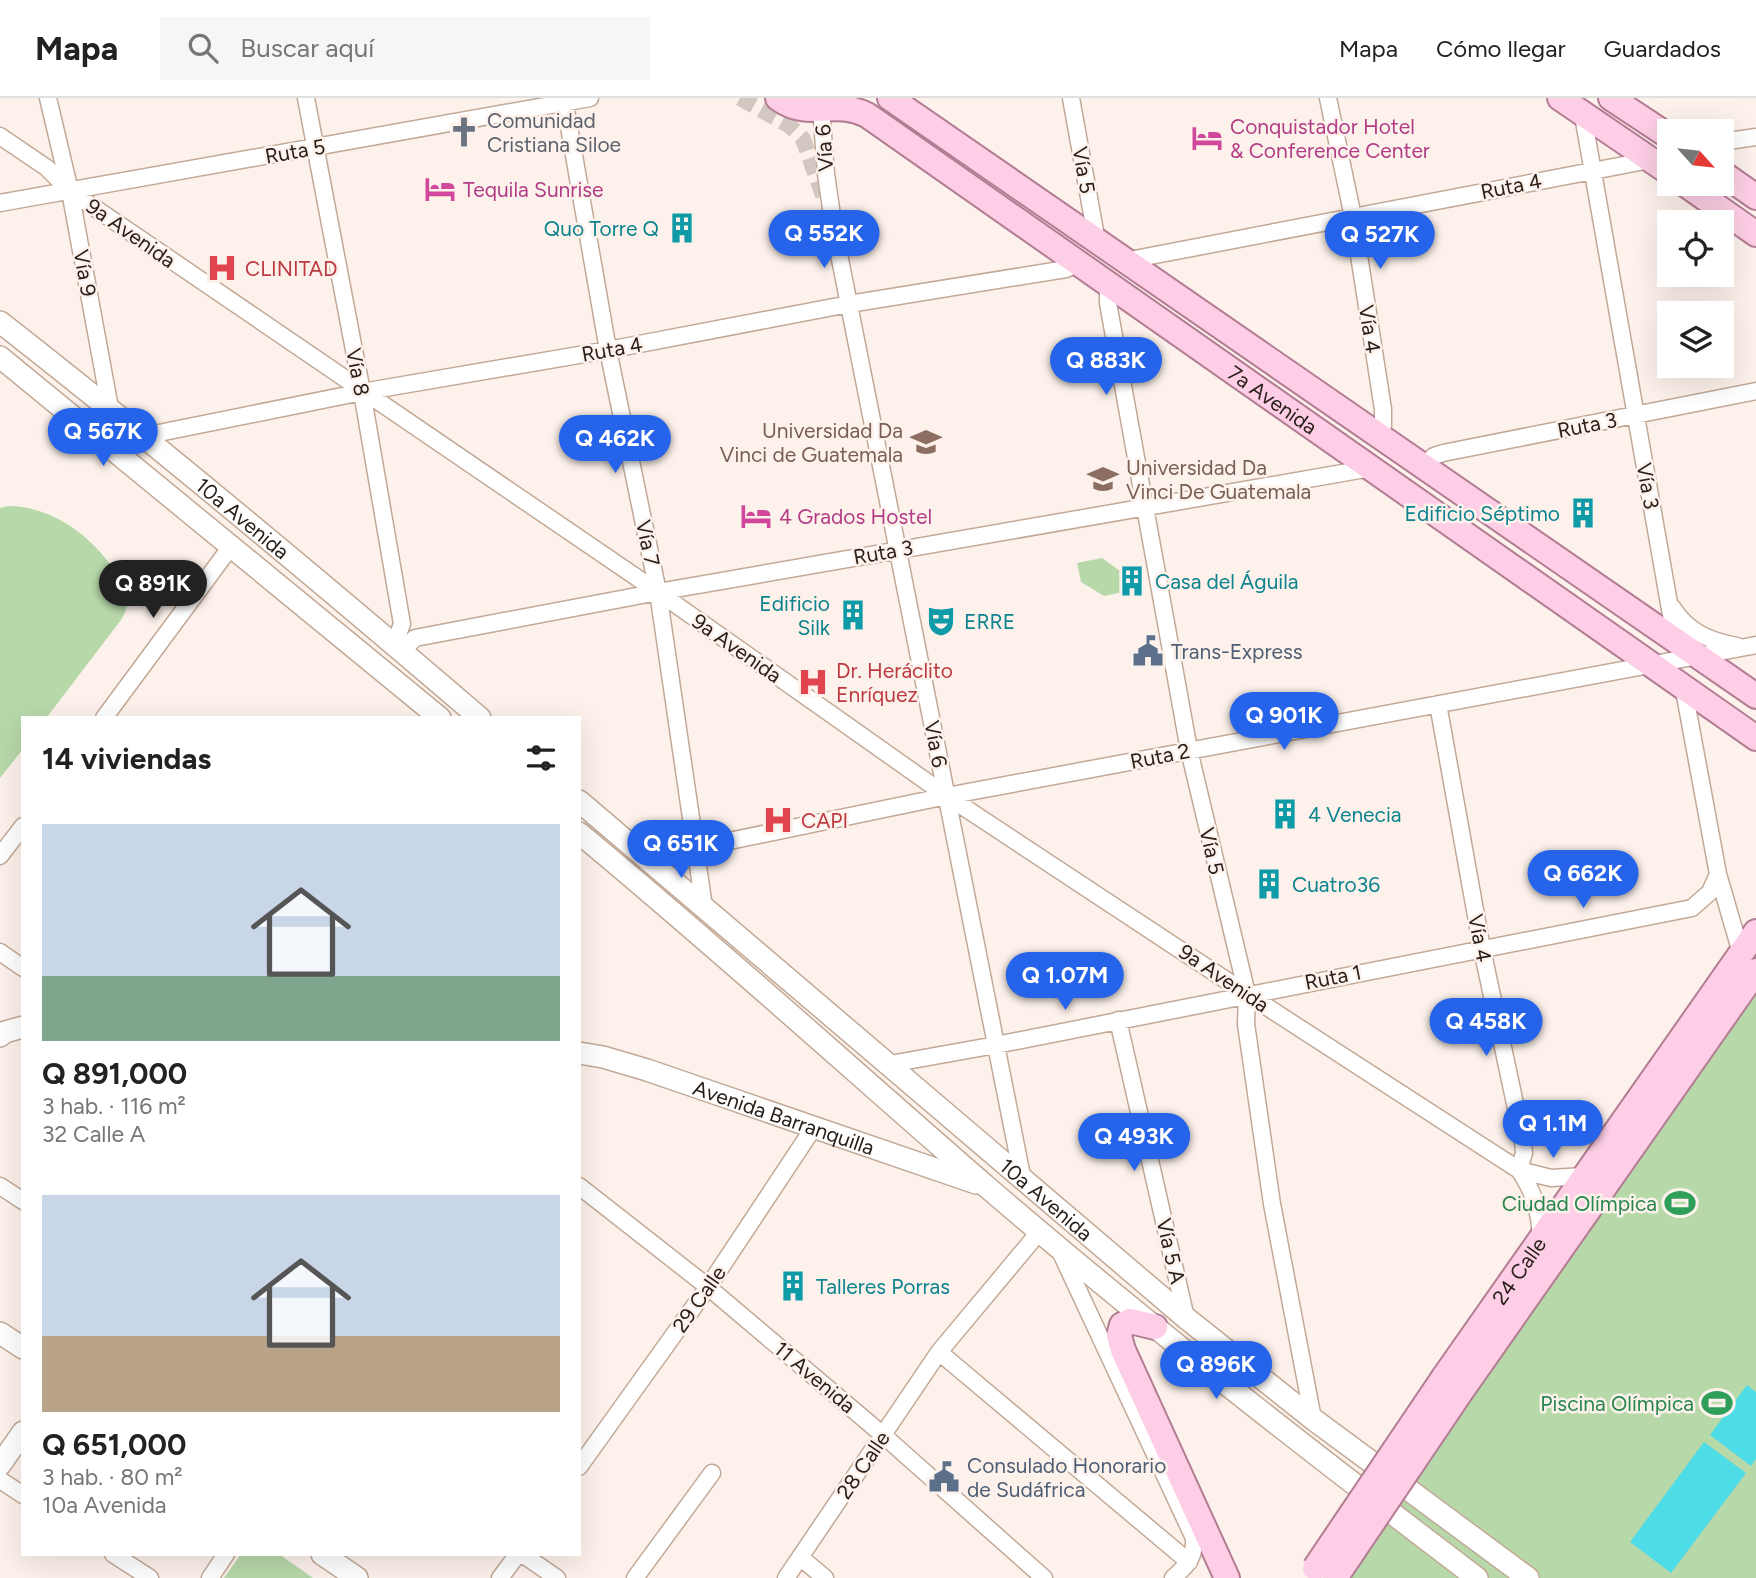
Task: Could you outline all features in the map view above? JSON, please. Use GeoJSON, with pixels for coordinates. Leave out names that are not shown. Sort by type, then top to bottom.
{"type":"FeatureCollection","features":[{"type":"Feature","properties":{"kind":"main road","name":"7a Avenida"},"geometry":{"type":"LineString","coordinates":[[778,98],[797,107],[844,106],[855,108],[867,115],[1756,738]]}},
{"type":"Feature","properties":{"kind":"main road","name":"7a Avenida"},"geometry":{"type":"LineString","coordinates":[[890,98],[1422,467],[1684,653],[1756,696]]}},
{"type":"Feature","properties":{"kind":"main road"},"geometry":{"type":"LineString","coordinates":[[1560,98],[1582,106],[1657,164]]}},
{"type":"Feature","properties":{"kind":"main road"},"geometry":{"type":"LineString","coordinates":[[1611,98],[1657,128]]}},
{"type":"Feature","properties":{"kind":"main road"},"geometry":{"type":"LineString","coordinates":[[1734,181],[1756,197]]}},
{"type":"Feature","properties":{"kind":"main road"},"geometry":{"type":"LineString","coordinates":[[1702,196],[1756,234]]}},
{"type":"Feature","properties":{"kind":"main road","name":"10a Avenida"},"geometry":{"type":"LineString","coordinates":[[0,322],[144,436],[478,716]]}},
{"type":"Feature","properties":{"kind":"main road","name":"10a Avenida"},"geometry":{"type":"LineString","coordinates":[[0,357],[438,716]]}},
{"type":"Feature","properties":{"kind":"main road"},"geometry":{"type":"LineString","coordinates":[[232,545],[247,538],[259,542],[363,627],[392,643]]}},
{"type":"Feature","properties":{"kind":"main road","name":"10a Avenida"},"geometry":{"type":"LineString","coordinates":[[581,803],[1186,1318],[1313,1419],[1528,1578]]}},
{"type":"Feature","properties":{"kind":"main road","name":"10a Avenida"},"geometry":{"type":"LineString","coordinates":[[581,835],[701,936],[986,1186],[1155,1327],[1477,1578]]}},
{"type":"Feature","properties":{"kind":"main road"},"geometry":{"type":"LineString","coordinates":[[701,936],[721,922]]}},
{"type":"Feature","properties":{"kind":"main road","name":"24 Calle"},"geometry":{"type":"LineString","coordinates":[[1319,1575],[1752,968],[1756,932]]}},
{"type":"Feature","properties":{"kind":"main road","name":"24 Calle"},"geometry":{"type":"LineString","coordinates":[[1453,1384],[1541,1239],[1584,1176],[1752,968]]}},
{"type":"Feature","properties":{"kind":"main road"},"geometry":{"type":"LineString","coordinates":[[0,1036],[21,1028]]}},
{"type":"Feature","properties":{"kind":"main road","name":"Avenida Barranquilla"},"geometry":{"type":"LineString","coordinates":[[581,1053],[647,1070],[986,1186]]}},
{"type":"Feature","properties":{"kind":"main road"},"geometry":{"type":"LineString","coordinates":[[1155,1327],[1126,1322],[1119,1329],[1122,1350],[1227,1578]]}},
{"type":"Feature","properties":{"kind":"main road"},"geometry":{"type":"LineString","coordinates":[[0,1332],[21,1347]]}},
{"type":"Feature","properties":{"kind":"main road"},"geometry":{"type":"LineString","coordinates":[[0,1465],[21,1435]]}},
{"type":"Feature","properties":{"kind":"main road"},"geometry":{"type":"LineString","coordinates":[[1460,1565],[1478,1541]]}},
{"type":"Feature","properties":{"kind":"main road"},"geometry":{"type":"LineString","coordinates":[[325,1556],[356,1578]]}},
{"type":"Feature","properties":{"kind":"street","name":"Vía 9"},"geometry":{"type":"LineString","coordinates":[[48,98],[70,191],[110,408]]}},
{"type":"Feature","properties":{"kind":"street","name":"Vía 8"},"geometry":{"type":"LineString","coordinates":[[306,98],[362,392],[402,624],[392,643]]}},
{"type":"Feature","properties":{"kind":"street","name":"Ruta 5"},"geometry":{"type":"LineString","coordinates":[[0,203],[590,98]]}},
{"type":"Feature","properties":{"kind":"street","name":"Vía 5"},"geometry":{"type":"LineString","coordinates":[[1071,98],[1097,243]]}},
{"type":"Feature","properties":{"kind":"street","name":"Vía 4"},"geometry":{"type":"LineString","coordinates":[[1328,98],[1353,216],[1382,409],[1383,426],[1376,435]]}},
{"type":"Feature","properties":{"kind":"street","name":"Vía 7"},"geometry":{"type":"LineString","coordinates":[[564,101],[608,350],[658,592],[704,907]]}},
{"type":"Feature","properties":{"kind":"street","name":"Vía 3"},"geometry":{"type":"LineString","coordinates":[[1582,106],[1669,603],[1684,653],[1684,689],[1718,874],[1752,968]]}},
{"type":"Feature","properties":{"kind":"street","name":"Vía 6"},"geometry":{"type":"LineString","coordinates":[[821,108],[832,222],[1022,1176]]}},
{"type":"Feature","properties":{"kind":"street","name":"9a Avenida"},"geometry":{"type":"LineString","coordinates":[[0,136],[47,168],[70,191],[658,592],[947,796],[1247,994],[1519,1170],[1551,1178],[1584,1176]]}},
{"type":"Feature","properties":{"kind":"street"},"geometry":{"type":"LineString","coordinates":[[1734,140],[1756,137]]}},
{"type":"Feature","properties":{"kind":"street","name":"Ruta 4"},"geometry":{"type":"LineString","coordinates":[[1124,261],[1594,170],[1657,166]]}},
{"type":"Feature","properties":{"kind":"street","name":"Ruta 4"},"geometry":{"type":"LineString","coordinates":[[144,436],[362,392],[608,350],[849,304],[1066,269],[1079,263]]}},
{"type":"Feature","properties":{"kind":"street","name":"Vía 5"},"geometry":{"type":"LineString","coordinates":[[1108,284],[1108,303],[1189,750],[1247,994],[1246,1024],[1272,1204],[1313,1419]]}},
{"type":"Feature","properties":{"kind":"street","name":"Ruta 3"},"geometry":{"type":"LineString","coordinates":[[1422,467],[1434,456],[1443,453],[1756,391]]}},
{"type":"Feature","properties":{"kind":"street","name":"Ruta 3"},"geometry":{"type":"LineString","coordinates":[[392,643],[658,592],[1371,468]]}},
{"type":"Feature","properties":{"kind":"street"},"geometry":{"type":"LineString","coordinates":[[105,716],[232,545]]}},
{"type":"Feature","properties":{"kind":"street"},"geometry":{"type":"LineString","coordinates":[[1669,603],[1684,624],[1700,636],[1750,646]]}},
{"type":"Feature","properties":{"kind":"street","name":"Ruta 2"},"geometry":{"type":"LineString","coordinates":[[647,858],[947,796],[1652,665],[1684,653],[1750,646]]}},
{"type":"Feature","properties":{"kind":"street","name":"Vía 4"},"geometry":{"type":"LineString","coordinates":[[1438,704],[1482,948],[1522,1141],[1524,1153],[1519,1170]]}},
{"type":"Feature","properties":{"kind":"street"},"geometry":{"type":"LineString","coordinates":[[0,856],[21,829]]}},
{"type":"Feature","properties":{"kind":"street","name":"Ruta 1"},"geometry":{"type":"LineString","coordinates":[[890,1064],[1692,908],[1710,892],[1718,874]]}},
{"type":"Feature","properties":{"kind":"street"},"geometry":{"type":"LineString","coordinates":[[0,952],[21,967]]}},
{"type":"Feature","properties":{"kind":"street","name":"Vía 5 A"},"geometry":{"type":"LineString","coordinates":[[1118,1020],[1186,1318]]}},
{"type":"Feature","properties":{"kind":"street","name":"29 Calle"},"geometry":{"type":"LineString","coordinates":[[581,1464],[708,1287],[814,1127]]}},
{"type":"Feature","properties":{"kind":"street","name":"9a Avenida"},"geometry":{"type":"LineString","coordinates":[[1519,1170],[1535,1199],[1541,1239]]}},
{"type":"Feature","properties":{"kind":"street"},"geometry":{"type":"LineString","coordinates":[[0,1186],[21,1200]]}},
{"type":"Feature","properties":{"kind":"street","name":"11 Avenida"},"geometry":{"type":"LineString","coordinates":[[581,1188],[708,1287],[883,1435],[1044,1578]]}},
{"type":"Feature","properties":{"kind":"street","name":"28 Calle"},"geometry":{"type":"LineString","coordinates":[[786,1578],[939,1352],[1040,1231]]}},
{"type":"Feature","properties":{"kind":"street"},"geometry":{"type":"LineString","coordinates":[[1058,1246],[1194,1538],[1195,1552],[1173,1578]]}},
{"type":"Feature","properties":{"kind":"street"},"geometry":{"type":"LineString","coordinates":[[939,1352],[1189,1562]]}},
{"type":"Feature","properties":{"kind":"street"},"geometry":{"type":"LineString","coordinates":[[635,1578],[712,1473]]}},
{"type":"Feature","properties":{"kind":"street"},"geometry":{"type":"LineString","coordinates":[[0,1480],[21,1494]]}},
{"type":"Feature","properties":{"kind":"street"},"geometry":{"type":"LineString","coordinates":[[116,1556],[150,1578]]}},
{"type":"Feature","properties":{"kind":"street"},"geometry":{"type":"LineString","coordinates":[[210,1578],[225,1556]]}},
{"type":"Feature","properties":{"kind":"street"},"geometry":{"type":"LineString","coordinates":[[500,1578],[518,1556]]}},
{"type":"Feature","properties":{"kind":"street"},"geometry":{"type":"LineString","coordinates":[[523,1556],[556,1578]]}},
{"type":"Feature","properties":{"kind":"street"},"geometry":{"type":"LineString","coordinates":[[800,1557],[825,1578]]}},
{"type":"Feature","properties":{"kind":"green space"},"geometry":{"type":"Polygon","coordinates":[[[25,507],[41,512],[56,518],[85,537],[108,561],[117,575],[126,592],[127,603],[121,620],[48,716],[21,716],[21,752],[0,778],[0,508],[25,507]]]}},
{"type":"Feature","properties":{"kind":"green space"},"geometry":{"type":"Polygon","coordinates":[[[1102,558],[1120,571],[1124,592],[1104,596],[1081,582],[1077,563],[1102,558]]]}},
{"type":"Feature","properties":{"kind":"green space","name":"Ciudad Olímpica"},"geometry":{"type":"Polygon","coordinates":[[[1756,981],[1756,1578],[1346,1578],[1756,981]]]}},
{"type":"Feature","properties":{"kind":"green space"},"geometry":{"type":"Polygon","coordinates":[[[240,1556],[282,1556],[313,1578],[224,1578],[240,1556]]]}},
{"type":"Feature","properties":{"kind":"water"},"geometry":{"type":"Polygon","coordinates":[[[1747,1385],[1756,1392],[1756,1459],[1751,1466],[1710,1435],[1747,1385]]]}},
{"type":"Feature","properties":{"kind":"water"},"geometry":{"type":"Polygon","coordinates":[[[1704,1442],[1746,1473],[1671,1573],[1630,1542],[1704,1442]]]}},
{"type":"Feature","properties":{"kind":"tunnel"},"geometry":{"type":"LineString","coordinates":[[740,98],[790,126],[803,139],[825,201]]}},
{"type":"Feature","properties":{"kind":"place","name":"Comunidad Cristiana Siloe"},"geometry":{"type":"Point","coordinates":[464,132]}},
{"type":"Feature","properties":{"kind":"place","name":"Conquistador Hotel & Conference Center"},"geometry":{"type":"Point","coordinates":[1207,138]}},
{"type":"Feature","properties":{"kind":"place","name":"Tequila Sunrise"},"geometry":{"type":"Point","coordinates":[440,189]}},
{"type":"Feature","properties":{"kind":"place","name":"Quo Torre Q"},"geometry":{"type":"Point","coordinates":[682,228]}},
{"type":"Feature","properties":{"kind":"place","name":"CLINITAD"},"geometry":{"type":"Point","coordinates":[222,268]}},
{"type":"Feature","properties":{"kind":"place","name":"Universidad Da Vinci de Guatemala"},"geometry":{"type":"Point","coordinates":[926,442]}},
{"type":"Feature","properties":{"kind":"place","name":"Universidad Da Vinci De Guatemala"},"geometry":{"type":"Point","coordinates":[1103,479]}},
{"type":"Feature","properties":{"kind":"place","name":"Edificio Séptimo"},"geometry":{"type":"Point","coordinates":[1583,513]}},
{"type":"Feature","properties":{"kind":"place","name":"4 Grados Hostel"},"geometry":{"type":"Point","coordinates":[756,516]}},
{"type":"Feature","properties":{"kind":"place","name":"Casa del Águila"},"geometry":{"type":"Point","coordinates":[1132,581]}},
{"type":"Feature","properties":{"kind":"place","name":"Edificio Silk"},"geometry":{"type":"Point","coordinates":[853,615]}},
{"type":"Feature","properties":{"kind":"place","name":"ERRE"},"geometry":{"type":"Point","coordinates":[941,621]}},
{"type":"Feature","properties":{"kind":"place","name":"Trans-Express"},"geometry":{"type":"Point","coordinates":[1148,651]}},
{"type":"Feature","properties":{"kind":"place","name":"Dr. Heráclito Enríquez"},"geometry":{"type":"Point","coordinates":[813,682]}},
{"type":"Feature","properties":{"kind":"place","name":"4 Venecia"},"geometry":{"type":"Point","coordinates":[1285,814]}},
{"type":"Feature","properties":{"kind":"place","name":"CAPI"},"geometry":{"type":"Point","coordinates":[778,820]}},
{"type":"Feature","properties":{"kind":"place","name":"Cuatro36"},"geometry":{"type":"Point","coordinates":[1269,884]}},
{"type":"Feature","properties":{"kind":"place","name":"Ciudad Olímpica"},"geometry":{"type":"Point","coordinates":[1680,1203]}},
{"type":"Feature","properties":{"kind":"place","name":"Talleres Porras"},"geometry":{"type":"Point","coordinates":[793,1286]}},
{"type":"Feature","properties":{"kind":"place","name":"Piscina Olímpica"},"geometry":{"type":"Point","coordinates":[1717,1403]}},
{"type":"Feature","properties":{"kind":"place","name":"Consulado Honorario de Sudáfrica"},"geometry":{"type":"Point","coordinates":[944,1477]}}]}
